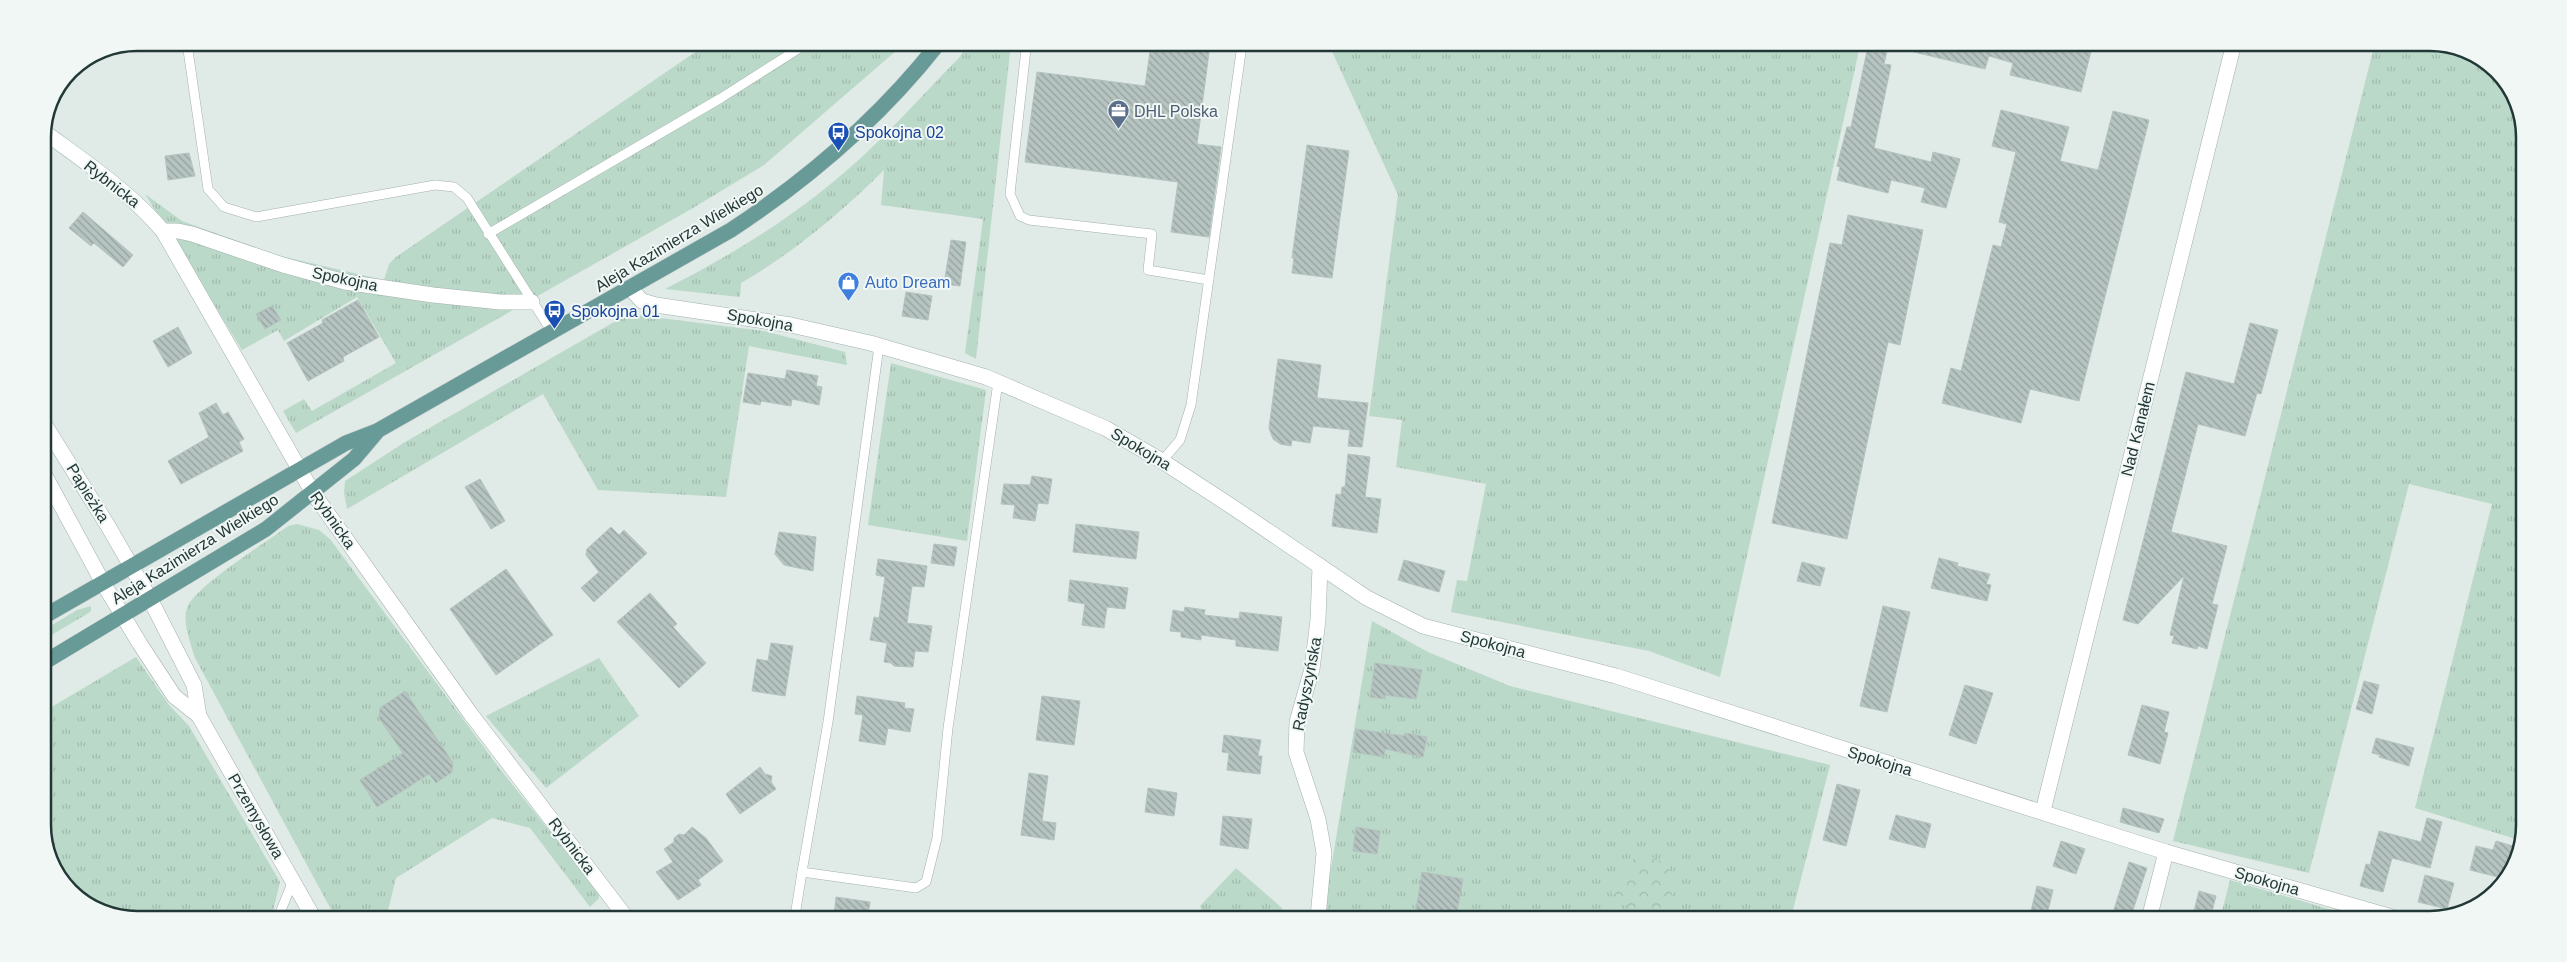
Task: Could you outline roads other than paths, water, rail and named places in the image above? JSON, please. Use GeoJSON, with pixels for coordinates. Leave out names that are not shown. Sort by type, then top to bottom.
{"type":"FeatureCollection","features":[{"type":"Feature","properties":{"kind":"main road","name":"Aleja Kazimierza Wielkiego"},"geometry":{"type":"LineString","coordinates":[[51,612],[346,443],[377,432],[731,230],[788,191],[839,151],[905,84],[932,51]]}},
{"type":"Feature","properties":{"kind":"main road","name":"Aleja Kazimierza Wielkiego"},"geometry":{"type":"LineString","coordinates":[[51,658],[266,529],[354,459],[377,432]]}},
{"type":"Feature","properties":{"kind":"street","name":"Nad Kanałem"},"geometry":{"type":"LineString","coordinates":[[2043,811],[2232,51]]}},
{"type":"Feature","properties":{"kind":"street","name":"Rybnicka"},"geometry":{"type":"LineString","coordinates":[[51,137],[132,198],[163,231],[313,493],[470,713],[621,911]]}},
{"type":"Feature","properties":{"kind":"street","name":"Spokojna"},"geometry":{"type":"LineString","coordinates":[[163,231],[178,231],[192,234],[284,265],[345,282],[432,295],[500,302],[532,302]]}},
{"type":"Feature","properties":{"kind":"street","name":"Spokojna"},"geometry":{"type":"LineString","coordinates":[[630,288],[642,300],[656,305],[782,323],[879,346],[998,382],[1105,428],[1162,460],[1367,598],[1424,626],[1616,676],[2043,811],[2166,852],[2371,911]]}},
{"type":"Feature","properties":{"kind":"street","name":"Papieżka"},"geometry":{"type":"LineString","coordinates":[[51,435],[132,566],[150,599]]}},
{"type":"Feature","properties":{"kind":"street","name":"Papieżka"},"geometry":{"type":"LineString","coordinates":[[51,487],[122,616]]}},
{"type":"Feature","properties":{"kind":"street","name":"Radyszyńska"},"geometry":{"type":"LineString","coordinates":[[1319,911],[1324,853],[1318,819],[1296,752],[1297,722],[1312,669],[1318,620],[1320,566]]}},
{"type":"Feature","properties":{"kind":"street","name":"Przemysłowa"},"geometry":{"type":"LineString","coordinates":[[150,599],[194,685],[199,716],[310,911]]}},
{"type":"Feature","properties":{"kind":"street","name":"Przemysłowa"},"geometry":{"type":"LineString","coordinates":[[122,616],[174,696],[199,716]]}},
{"type":"Feature","properties":{"kind":"street"},"geometry":{"type":"LineString","coordinates":[[2151,911],[2166,852]]}},
{"type":"Feature","properties":{"kind":"lane"},"geometry":{"type":"LineString","coordinates":[[188,51],[208,188],[224,207],[256,217],[435,185],[454,187],[467,198],[488,234],[552,332]]}},
{"type":"Feature","properties":{"kind":"lane"},"geometry":{"type":"LineString","coordinates":[[488,234],[721,98],[795,51]]}},
{"type":"Feature","properties":{"kind":"lane"},"geometry":{"type":"LineString","coordinates":[[1026,51],[1010,194],[1020,216],[1029,220],[1152,234],[1148,270],[1209,280]]}},
{"type":"Feature","properties":{"kind":"lane"},"geometry":{"type":"LineString","coordinates":[[1162,460],[1180,440],[1188,420],[1241,51]]}},
{"type":"Feature","properties":{"kind":"lane"},"geometry":{"type":"LineString","coordinates":[[796,911],[828,722],[879,346]]}},
{"type":"Feature","properties":{"kind":"lane"},"geometry":{"type":"LineString","coordinates":[[802,872],[916,888],[926,882],[936,838],[948,728],[998,382]]}},
{"type":"Feature","properties":{"kind":"lane"},"geometry":{"type":"LineString","coordinates":[[281,911],[293,881]]}},
{"type":"Feature","properties":{"kind":"place","name":"DHL Polska"},"geometry":{"type":"Point","coordinates":[1118,130]}},
{"type":"Feature","properties":{"kind":"place","name":"Spokojna 02"},"geometry":{"type":"Point","coordinates":[839,151]}},
{"type":"Feature","properties":{"kind":"place","name":"Auto Dream"},"geometry":{"type":"Point","coordinates":[849,301]}},
{"type":"Feature","properties":{"kind":"place","name":"Spokojna 01"},"geometry":{"type":"Point","coordinates":[555,330]}}]}
